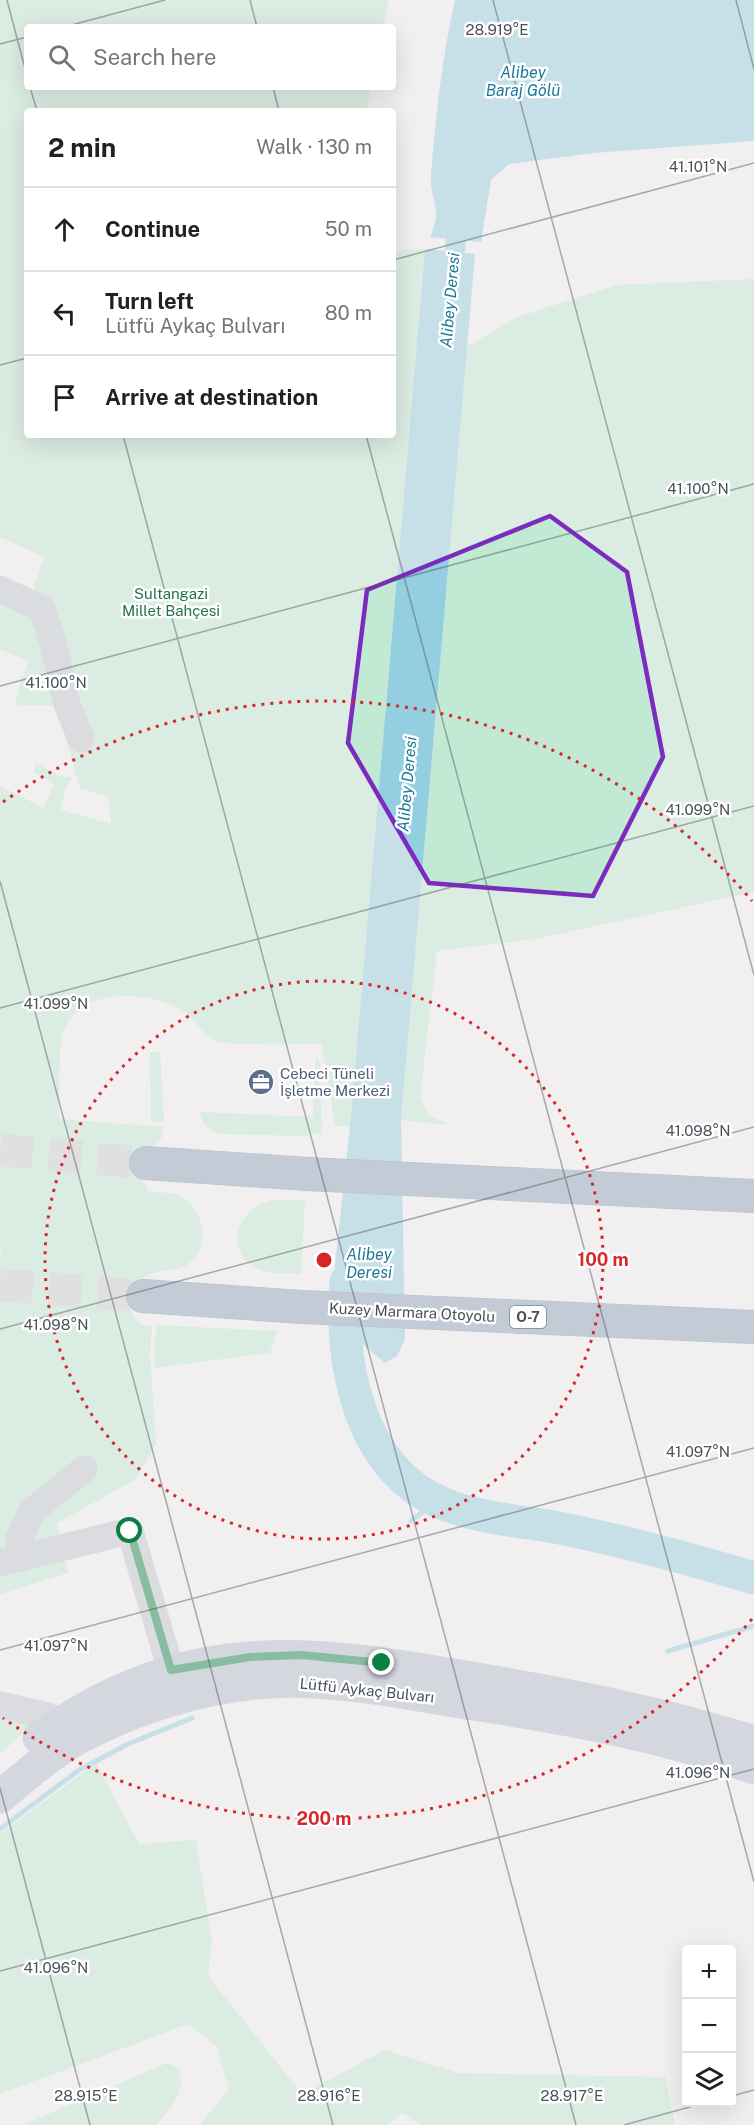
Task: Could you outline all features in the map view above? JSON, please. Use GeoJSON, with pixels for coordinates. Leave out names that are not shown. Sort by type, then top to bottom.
{"type":"FeatureCollection","features":[{"type":"Feature","properties":{"kind":"highway"},"geometry":{"type":"LineString","coordinates":[[146,1163],[308,1174],[754,1196]]}},
{"type":"Feature","properties":{"kind":"highway","name":"Kuzey Marmara Otoyolu"},"geometry":{"type":"LineString","coordinates":[[143,1296],[302,1307],[754,1327]]}},
{"type":"Feature","properties":{"kind":"main road","name":"Lütfü Aykaç Bulvarı"},"geometry":{"type":"LineString","coordinates":[[0,1797],[36,1767],[78,1738],[124,1717],[175,1684],[250,1657],[292,1655],[382,1663],[629,1706],[754,1742]]}},
{"type":"Feature","properties":{"kind":"main road","name":"Lütfü Aykaç Bulvarı"},"geometry":{"type":"LineString","coordinates":[[0,1769],[58,1724],[130,1686],[262,1682],[314,1682],[378,1688],[620,1729],[696,1748],[754,1768]]}},
{"type":"Feature","properties":{"kind":"street"},"geometry":{"type":"LineString","coordinates":[[0,589],[42,609],[53,643],[66,701],[81,740]]}},
{"type":"Feature","properties":{"kind":"street"},"geometry":{"type":"LineString","coordinates":[[10,1560],[32,1511],[84,1469]]}},
{"type":"Feature","properties":{"kind":"street"},"geometry":{"type":"LineString","coordinates":[[10,1560],[130,1531],[175,1684]]}},
{"type":"Feature","properties":{"kind":"street"},"geometry":{"type":"LineString","coordinates":[[0,1705],[48,1716],[58,1724]]}},
{"type":"Feature","properties":{"kind":"highlighted area"},"geometry":{"type":"Polygon","coordinates":[[[550,516],[627,572],[663,757],[593,896],[429,883],[348,743],[367,590],[550,516]]]}},
{"type":"Feature","properties":{"kind":"green space","name":"Sultangazi Millet Bahçesi"},"geometry":{"type":"Polygon","coordinates":[[[0,0],[389,0],[384,24],[24,24],[24,90],[370,90],[367,108],[24,108],[24,438],[396,438],[396,250],[425,249],[350,1126],[335,1126],[322,1044],[223,1043],[211,1038],[179,1008],[165,1002],[131,996],[98,1000],[83,1007],[71,1018],[61,1039],[59,1119],[163,1127],[161,1139],[144,1157],[140,1169],[141,1176],[149,1191],[181,1196],[189,1202],[196,1210],[200,1220],[202,1241],[194,1260],[185,1266],[154,1272],[145,1277],[138,1286],[130,1305],[137,1320],[143,1325],[152,1327],[150,1354],[156,1444],[136,1479],[57,1523],[68,1573],[0,1594],[0,1258],[2,1252],[0,1251],[0,786],[44,808],[54,784],[34,772],[36,763],[60,776],[73,778],[65,789],[61,810],[111,824],[108,796],[80,789],[57,706],[19,705],[15,702],[28,661],[0,649],[0,597],[40,622],[34,587],[44,557],[0,537],[0,0]]]}},
{"type":"Feature","properties":{"kind":"green space"},"geometry":{"type":"Polygon","coordinates":[[[754,279],[754,892],[535,939],[437,951],[420,1098],[428,1114],[449,1125],[401,1120],[467,347],[515,318],[616,285],[754,279]]]}},
{"type":"Feature","properties":{"kind":"green space"},"geometry":{"type":"Polygon","coordinates":[[[150,1052],[160,1052],[164,1122],[151,1122],[150,1052]]]}},
{"type":"Feature","properties":{"kind":"green space"},"geometry":{"type":"Polygon","coordinates":[[[316,1054],[320,1065],[322,1135],[309,1132],[308,1136],[220,1134],[212,1131],[202,1120],[199,1112],[313,1117],[316,1054]]]}},
{"type":"Feature","properties":{"kind":"green space"},"geometry":{"type":"Polygon","coordinates":[[[276,1200],[305,1200],[301,1274],[259,1270],[244,1258],[239,1248],[237,1237],[245,1217],[253,1209],[276,1200]]]}},
{"type":"Feature","properties":{"kind":"green space"},"geometry":{"type":"Polygon","coordinates":[[[156,1325],[277,1331],[270,1353],[154,1368],[156,1325]]]}},
{"type":"Feature","properties":{"kind":"green space"},"geometry":{"type":"Polygon","coordinates":[[[0,1714],[34,1723],[0,1754],[0,1714]]]}},
{"type":"Feature","properties":{"kind":"green space"},"geometry":{"type":"Polygon","coordinates":[[[96,1763],[139,1844],[196,1840],[212,1943],[208,1976],[302,2094],[385,2050],[458,2073],[665,2077],[675,2125],[422,2125],[402,2113],[387,2125],[200,2125],[229,2089],[216,2046],[188,2024],[0,2094],[0,1834],[96,1763]]]}},
{"type":"Feature","properties":{"kind":"green space"},"geometry":{"type":"Polygon","coordinates":[[[167,2063],[179,2068],[181,2086],[176,2100],[156,2125],[23,2125],[167,2063]]]}},
{"type":"Feature","properties":{"kind":"water","name":"Alibey Baraj Gölü"},"geometry":{"type":"Polygon","coordinates":[[[455,0],[754,0],[754,141],[594,153],[509,164],[491,180],[481,242],[430,237],[436,217],[431,183],[435,130],[443,65],[455,0]]]}},
{"type":"Feature","properties":{"kind":"water"},"geometry":{"type":"Polygon","coordinates":[[[425,249],[475,254],[401,1120],[405,1339],[397,1356],[385,1363],[359,1341],[336,1283],[335,1265],[350,1126],[425,249]]]}},
{"type":"Feature","properties":{"kind":"waterway","name":"Alibey Deresi"},"geometry":{"type":"LineString","coordinates":[[452,279],[457,228]]}},
{"type":"Feature","properties":{"kind":"waterway","name":"Alibey Deresi"},"geometry":{"type":"LineString","coordinates":[[346,1282],[346,1346],[360,1411],[374,1440],[392,1466],[415,1488],[444,1504],[474,1514],[592,1535],[754,1578]]}},
{"type":"Feature","properties":{"kind":"waterway"},"geometry":{"type":"LineString","coordinates":[[411,1521],[437,1501]]}},
{"type":"Feature","properties":{"kind":"waterway"},"geometry":{"type":"LineString","coordinates":[[668,1651],[754,1626]]}},
{"type":"Feature","properties":{"kind":"waterway"},"geometry":{"type":"LineString","coordinates":[[0,1829],[79,1770],[128,1744],[192,1718]]}},
{"type":"Feature","properties":{"kind":"tunnel"},"geometry":{"type":"LineString","coordinates":[[0,1150],[146,1163]]}},
{"type":"Feature","properties":{"kind":"tunnel"},"geometry":{"type":"LineString","coordinates":[[0,1285],[143,1296]]}},
{"type":"Feature","properties":{"kind":"place","name":"Cebeci Tüneli İşletme Merkezi"},"geometry":{"type":"Point","coordinates":[261,1082]}},
{"type":"Feature","properties":{"kind":"route"},"geometry":{"type":"LineString","coordinates":[[130,1531],[171,1670],[250,1657],[302,1655],[382,1663]]}}]}
